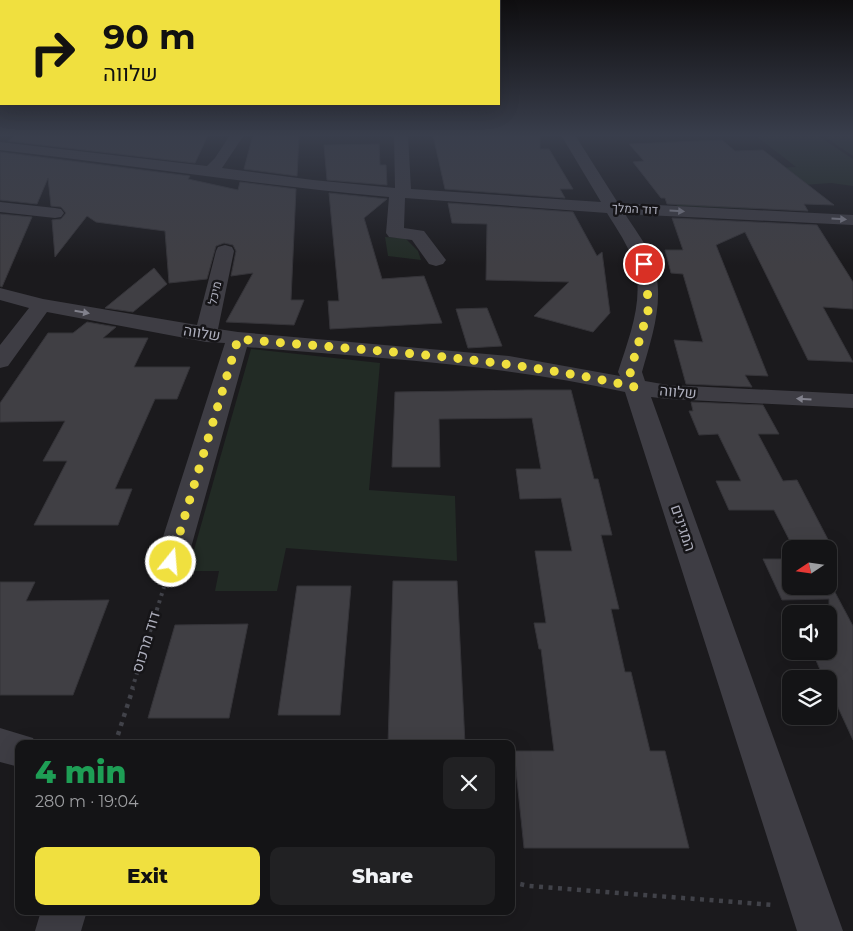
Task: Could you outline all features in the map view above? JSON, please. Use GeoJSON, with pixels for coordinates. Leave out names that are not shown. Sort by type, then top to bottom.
{"type":"FeatureCollection","features":[{"type":"Feature","properties":{"kind":"street","name":"דוד המלך"},"geometry":{"type":"LineString","coordinates":[[265,178],[400,193],[611,208],[853,220]]}},
{"type":"Feature","properties":{"kind":"street"},"geometry":{"type":"LineString","coordinates":[[400,178],[395,233],[418,235],[436,260]]}},
{"type":"Feature","properties":{"kind":"street","name":"המגינים"},"geometry":{"type":"LineString","coordinates":[[594,178],[640,253],[647,275],[648,311],[630,372],[816,920]]}},
{"type":"Feature","properties":{"kind":"street"},"geometry":{"type":"LineString","coordinates":[[0,207],[56,213]]}},
{"type":"Feature","properties":{"kind":"street","name":"מיכל"},"geometry":{"type":"LineString","coordinates":[[206,335],[225,251]]}},
{"type":"Feature","properties":{"kind":"street","name":"שלווה"},"geometry":{"type":"LineString","coordinates":[[0,294],[42,305],[206,335],[509,363],[582,375],[635,387],[684,393],[853,401]]}},
{"type":"Feature","properties":{"kind":"street"},"geometry":{"type":"LineString","coordinates":[[0,361],[42,305]]}},
{"type":"Feature","properties":{"kind":"street"},"geometry":{"type":"LineString","coordinates":[[171,562],[238,339]]}},
{"type":"Feature","properties":{"kind":"street"},"geometry":{"type":"LineString","coordinates":[[0,745],[15,749]]}},
{"type":"Feature","properties":{"kind":"street"},"geometry":{"type":"LineString","coordinates":[[58,931],[63,915]]}},
{"type":"Feature","properties":{"kind":"path","name":"דוד מרכוס"},"geometry":{"type":"LineString","coordinates":[[116,740],[171,562]]}},
{"type":"Feature","properties":{"kind":"path"},"geometry":{"type":"LineString","coordinates":[[515,883],[816,920]]}},
{"type":"Feature","properties":{"kind":"shaded area"},"geometry":{"type":"Polygon","coordinates":[[[702,178],[853,178],[853,186],[831,183],[747,189],[757,209],[677,206],[670,191],[702,178]]]}},
{"type":"Feature","properties":{"kind":"shaded area"},"geometry":{"type":"Polygon","coordinates":[[[385,237],[405,238],[418,251],[421,260],[388,256],[385,237]]]}},
{"type":"Feature","properties":{"kind":"shaded area"},"geometry":{"type":"Polygon","coordinates":[[[251,349],[380,363],[369,490],[455,496],[457,561],[286,548],[277,591],[215,591],[219,571],[188,571],[251,349]]]}},
{"type":"Feature","properties":{"kind":"building"},"geometry":{"type":"Polygon","coordinates":[[[0,178],[48,178],[37,204],[0,200],[0,178]]]}},
{"type":"Feature","properties":{"kind":"building"},"geometry":{"type":"Polygon","coordinates":[[[48,178],[188,178],[238,190],[240,182],[296,189],[291,300],[304,300],[294,325],[226,322],[253,273],[231,276],[236,251],[233,245],[224,243],[216,246],[207,279],[169,283],[165,231],[96,222],[87,216],[55,257],[52,220],[61,219],[66,213],[61,207],[51,206],[48,178]]]}},
{"type":"Feature","properties":{"kind":"building"},"geometry":{"type":"Polygon","coordinates":[[[327,178],[387,178],[387,185],[327,180],[327,178]]]}},
{"type":"Feature","properties":{"kind":"building"},"geometry":{"type":"Polygon","coordinates":[[[443,178],[567,178],[573,189],[560,189],[565,198],[445,189],[443,178]]]}},
{"type":"Feature","properties":{"kind":"building"},"geometry":{"type":"Polygon","coordinates":[[[646,178],[800,178],[834,205],[804,204],[808,211],[667,204],[665,198],[661,198],[646,178]]]}},
{"type":"Feature","properties":{"kind":"building"},"geometry":{"type":"Polygon","coordinates":[[[329,193],[387,199],[364,218],[382,279],[424,276],[442,323],[330,329],[328,301],[339,301],[329,193]]]}},
{"type":"Feature","properties":{"kind":"building"},"geometry":{"type":"Polygon","coordinates":[[[448,203],[573,212],[597,256],[602,252],[610,313],[593,332],[534,316],[569,282],[486,280],[487,224],[452,223],[448,203]]]}},
{"type":"Feature","properties":{"kind":"building"},"geometry":{"type":"Polygon","coordinates":[[[0,214],[32,217],[2,287],[0,286],[0,214]]]}},
{"type":"Feature","properties":{"kind":"building"},"geometry":{"type":"Polygon","coordinates":[[[672,218],[817,225],[853,282],[853,309],[823,307],[853,362],[808,360],[745,232],[716,245],[768,376],[745,375],[752,387],[686,384],[674,340],[703,342],[683,274],[671,273],[665,250],[683,250],[672,218]]]}},
{"type":"Feature","properties":{"kind":"building"},"geometry":{"type":"Polygon","coordinates":[[[154,268],[167,284],[133,312],[105,308],[154,268]]]}},
{"type":"Feature","properties":{"kind":"building"},"geometry":{"type":"Polygon","coordinates":[[[487,308],[502,346],[468,348],[456,309],[487,308]]]}},
{"type":"Feature","properties":{"kind":"building"},"geometry":{"type":"Polygon","coordinates":[[[87,322],[116,327],[103,338],[148,338],[134,367],[190,367],[177,399],[155,399],[115,489],[132,489],[118,525],[34,525],[67,461],[43,461],[65,421],[0,422],[0,403],[48,333],[73,333],[87,322]]]}},
{"type":"Feature","properties":{"kind":"building"},"geometry":{"type":"Polygon","coordinates":[[[571,390],[594,479],[598,479],[612,535],[601,535],[619,609],[611,609],[625,672],[631,672],[650,751],[665,751],[689,848],[524,848],[515,751],[554,751],[541,649],[539,649],[534,623],[546,623],[535,551],[572,551],[561,498],[520,499],[516,469],[541,469],[532,418],[439,419],[440,467],[392,467],[395,392],[571,390]]]}},
{"type":"Feature","properties":{"kind":"building"},"geometry":{"type":"Polygon","coordinates":[[[691,402],[763,405],[779,434],[758,434],[783,481],[797,480],[828,540],[789,540],[774,510],[729,510],[716,481],[741,481],[718,434],[699,435],[689,411],[693,411],[691,402]]]}},
{"type":"Feature","properties":{"kind":"building"},"geometry":{"type":"Polygon","coordinates":[[[763,559],[782,559],[782,595],[836,595],[853,626],[853,740],[837,705],[837,670],[820,670],[816,660],[837,660],[837,605],[829,605],[829,599],[782,600],[763,559]]]}},
{"type":"Feature","properties":{"kind":"building"},"geometry":{"type":"Polygon","coordinates":[[[393,581],[457,581],[465,740],[388,740],[393,581]]]}},
{"type":"Feature","properties":{"kind":"building"},"geometry":{"type":"Polygon","coordinates":[[[0,582],[35,582],[26,601],[109,600],[73,695],[0,695],[0,582]]]}},
{"type":"Feature","properties":{"kind":"building"},"geometry":{"type":"Polygon","coordinates":[[[297,586],[351,586],[340,715],[278,715],[297,586]]]}},
{"type":"Feature","properties":{"kind":"building"},"geometry":{"type":"Polygon","coordinates":[[[248,624],[229,718],[148,718],[175,625],[248,624]]]}},
{"type":"Feature","properties":{"kind":"route"},"geometry":{"type":"LineString","coordinates":[[171,562],[238,339],[509,363],[582,375],[635,387],[630,372],[648,311],[647,275],[644,264]]}}]}
